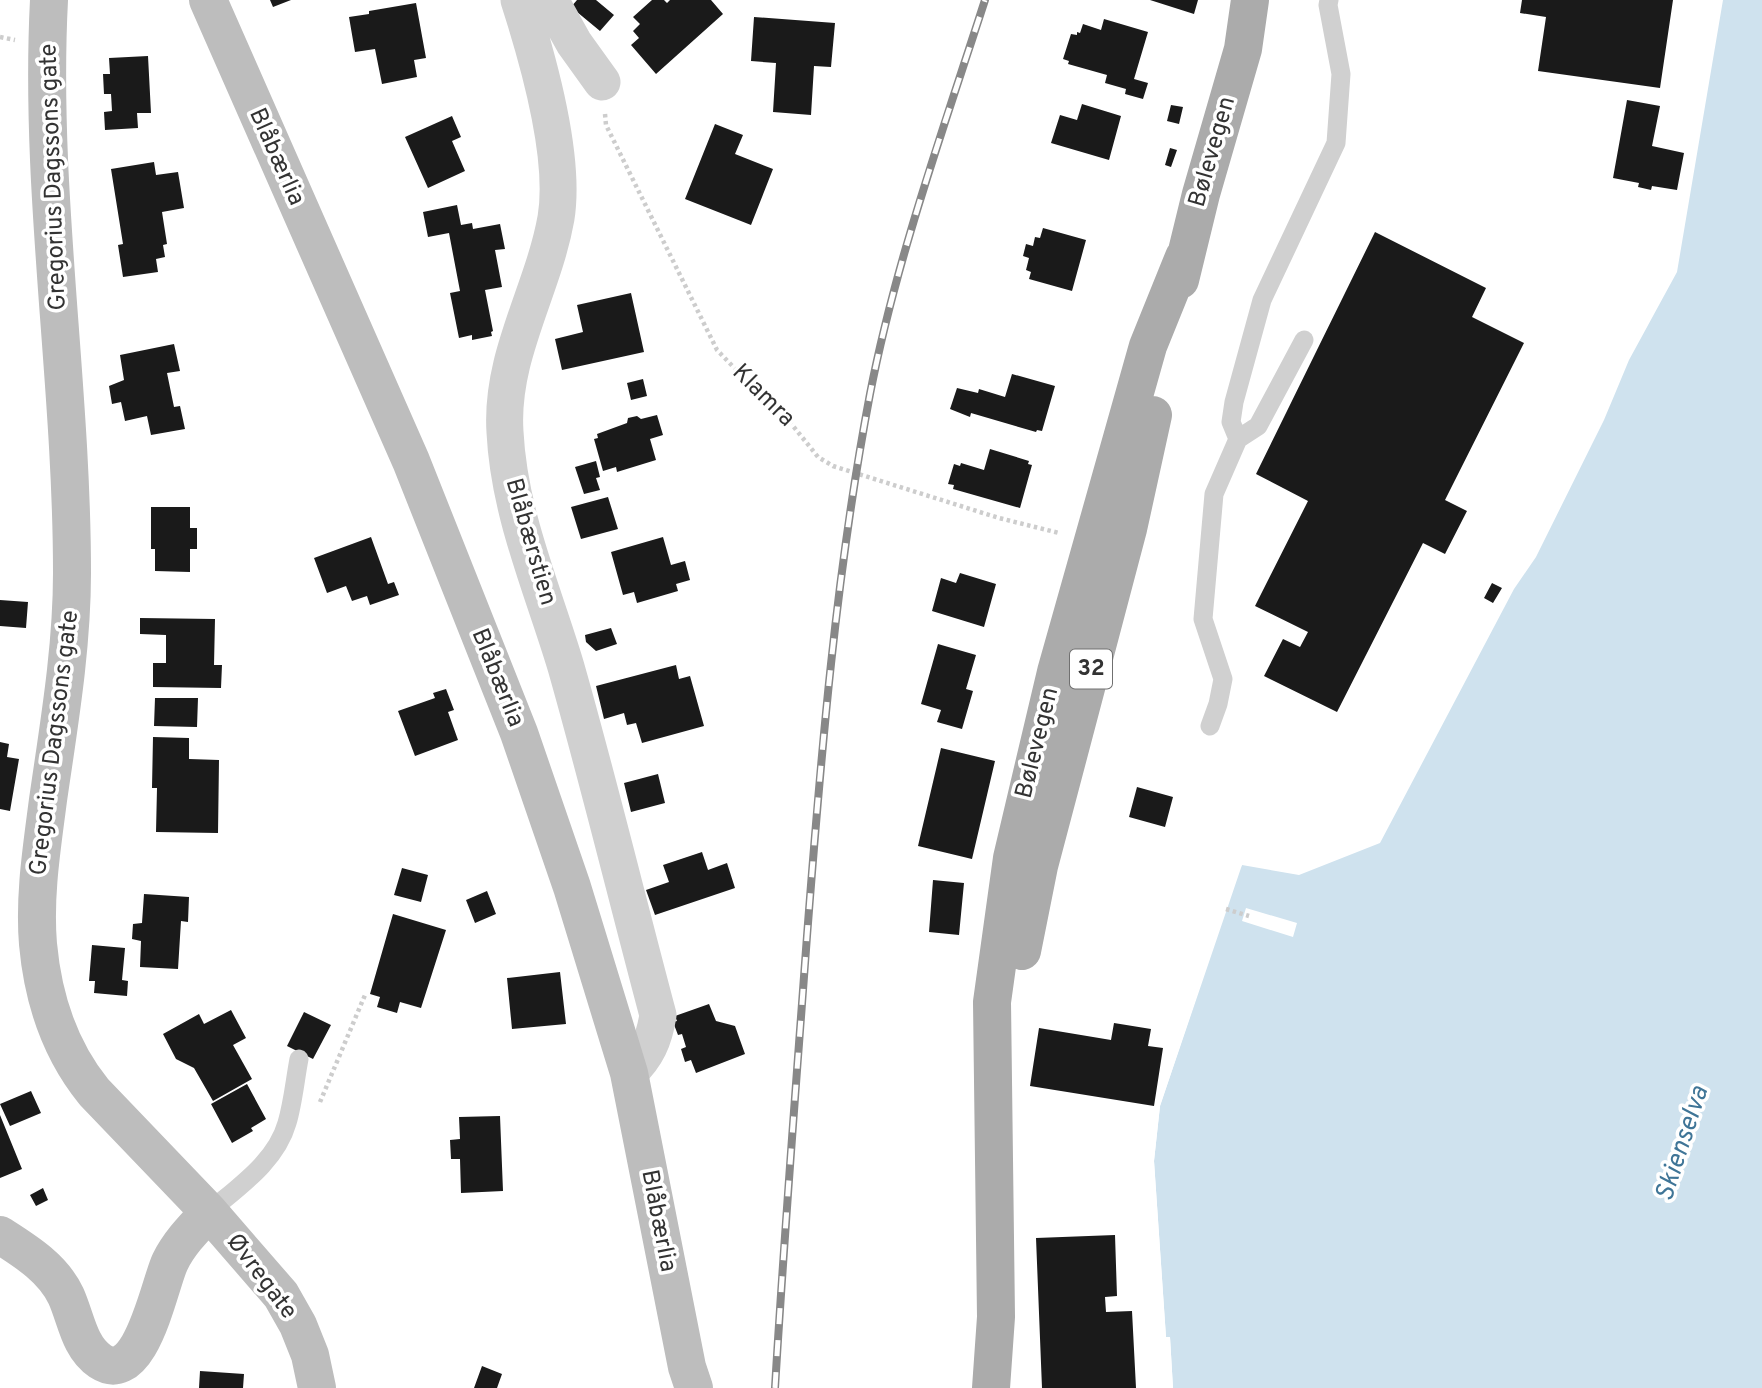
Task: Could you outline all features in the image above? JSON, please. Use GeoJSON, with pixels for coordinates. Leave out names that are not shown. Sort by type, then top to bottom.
{"type":"FeatureCollection","features":[{"type":"Feature","properties":{"kind":"main road","name":"Bølevegen"},"geometry":{"type":"LineString","coordinates":[[991,1388],[996,1317],[992,1002],[1012,858],[1056,672],[1097,544],[1149,346],[1185,257],[1243,48],[1251,0]]}},
{"type":"Feature","properties":{"kind":"main road","name":"Bølevegen"},"geometry":{"type":"LineString","coordinates":[[1243,48],[1266,0]]}},
{"type":"Feature","properties":{"kind":"main road","name":"Bølevegen"},"geometry":{"type":"LineString","coordinates":[[996,1317],[1011,1388]]}},
{"type":"Feature","properties":{"kind":"street","name":"Gregorius Dagssons gate"},"geometry":{"type":"LineString","coordinates":[[50,0],[47,46],[49,140],[72,573],[69,649],[37,892],[42,976],[62,1044],[77,1072],[209,1212]]}},
{"type":"Feature","properties":{"kind":"street","name":"Blåbærlia"},"geometry":{"type":"LineString","coordinates":[[208,0],[411,461],[514,720],[572,887],[629,1073],[684,1354],[694,1388]]}},
{"type":"Feature","properties":{"kind":"street","name":"Blåbærstien"},"geometry":{"type":"LineString","coordinates":[[519,0],[530,35],[553,137],[559,187],[556,219],[544,263],[516,342],[505,394],[505,432],[512,491],[523,536],[555,629],[658,1015],[649,1049],[644,1059],[629,1073]]}},
{"type":"Feature","properties":{"kind":"street"},"geometry":{"type":"LineString","coordinates":[[550,0],[574,43],[603,82]]}},
{"type":"Feature","properties":{"kind":"street"},"geometry":{"type":"LineString","coordinates":[[0,1235],[26,1251],[48,1271],[65,1294],[84,1342],[109,1377],[138,1350],[170,1262],[178,1247],[209,1212]]}},
{"type":"Feature","properties":{"kind":"street","name":"Øvregate"},"geometry":{"type":"LineString","coordinates":[[209,1212],[281,1296],[310,1355],[317,1388]]}},
{"type":"Feature","properties":{"kind":"lane"},"geometry":{"type":"LineString","coordinates":[[1238,439],[1231,422],[1234,402],[1262,300],[1336,143],[1341,74],[1329,0]]}},
{"type":"Feature","properties":{"kind":"lane"},"geometry":{"type":"LineString","coordinates":[[1210,726],[1223,679],[1203,619],[1214,494],[1238,439],[1258,426],[1304,340]]}},
{"type":"Feature","properties":{"kind":"lane"},"geometry":{"type":"LineString","coordinates":[[209,1212],[271,1155],[287,1123],[299,1059]]}},
{"type":"Feature","properties":{"kind":"path","name":"Klamra"},"geometry":{"type":"LineString","coordinates":[[603,82],[606,125],[717,350],[745,379],[774,401],[818,457],[833,466],[999,518],[1097,544]]}},
{"type":"Feature","properties":{"kind":"path"},"geometry":{"type":"LineString","coordinates":[[1226,909],[1249,916]]}},
{"type":"Feature","properties":{"kind":"path"},"geometry":{"type":"LineString","coordinates":[[287,1123],[312,1122],[365,995]]}},
{"type":"Feature","properties":{"kind":"water","name":"Skienselva"},"geometry":{"type":"Polygon","coordinates":[[[1723,0],[1762,0],[1762,1388],[1173,1388],[1170,1337],[1166,1337],[1154,1161],[1160,1106],[1239,870],[1242,865],[1299,875],[1380,843],[1514,589],[1536,557],[1604,420],[1629,360],[1677,272],[1723,0]]]}},
{"type":"Feature","properties":{"kind":"pier"},"geometry":{"type":"Polygon","coordinates":[[[1238,864],[1242,865],[1160,1106],[1154,1161],[1166,1337],[1170,1337],[1173,1388],[1170,1388],[1167,1341],[1163,1338],[1151,1162],[1156,1106],[1238,864]]]}},
{"type":"Feature","properties":{"kind":"pier"},"geometry":{"type":"Polygon","coordinates":[[[1246,908],[1297,923],[1293,937],[1242,921],[1246,908]]]}},
{"type":"Feature","properties":{"kind":"building"},"geometry":{"type":"Polygon","coordinates":[[[270,0],[291,0],[273,7],[270,0]]]}},
{"type":"Feature","properties":{"kind":"building"},"geometry":{"type":"Polygon","coordinates":[[[577,0],[596,0],[614,15],[600,31],[571,7],[577,0]]]}},
{"type":"Feature","properties":{"kind":"building"},"geometry":{"type":"Polygon","coordinates":[[[652,0],[664,0],[667,3],[670,0],[711,0],[723,14],[656,74],[631,45],[639,38],[633,31],[640,24],[633,17],[652,0]]]}},
{"type":"Feature","properties":{"kind":"building"},"geometry":{"type":"Polygon","coordinates":[[[1150,0],[1198,0],[1194,14],[1150,0]]]}},
{"type":"Feature","properties":{"kind":"building"},"geometry":{"type":"Polygon","coordinates":[[[1522,0],[1673,0],[1660,88],[1538,71],[1546,17],[1520,13],[1522,0]]]}},
{"type":"Feature","properties":{"kind":"building"},"geometry":{"type":"Polygon","coordinates":[[[416,3],[426,58],[414,60],[417,77],[382,84],[375,49],[355,52],[349,17],[416,3]]]}},
{"type":"Feature","properties":{"kind":"building"},"geometry":{"type":"Polygon","coordinates":[[[754,17],[835,23],[831,67],[814,66],[811,115],[773,112],[776,63],[751,61],[754,17]]]}},
{"type":"Feature","properties":{"kind":"building"},"geometry":{"type":"Polygon","coordinates":[[[1104,19],[1148,32],[1134,79],[1148,83],[1143,99],[1125,94],[1126,89],[1105,83],[1107,75],[1068,64],[1069,61],[1063,59],[1071,34],[1080,33],[1083,24],[1101,30],[1104,19]]]}},
{"type":"Feature","properties":{"kind":"building"},"geometry":{"type":"Polygon","coordinates":[[[148,56],[151,113],[137,113],[138,128],[105,130],[104,112],[112,111],[111,94],[104,94],[103,74],[110,74],[109,58],[148,56]]]}},
{"type":"Feature","properties":{"kind":"building"},"geometry":{"type":"Polygon","coordinates":[[[1627,100],[1660,106],[1652,146],[1684,153],[1677,190],[1652,186],[1651,190],[1638,187],[1639,183],[1613,178],[1627,100]]]}},
{"type":"Feature","properties":{"kind":"building"},"geometry":{"type":"Polygon","coordinates":[[[1082,104],[1121,116],[1109,160],[1051,143],[1060,115],[1077,120],[1082,104]]]}},
{"type":"Feature","properties":{"kind":"building"},"geometry":{"type":"Polygon","coordinates":[[[1171,105],[1183,107],[1179,124],[1167,121],[1171,105]]]}},
{"type":"Feature","properties":{"kind":"building"},"geometry":{"type":"Polygon","coordinates":[[[452,116],[461,137],[452,141],[465,171],[428,188],[405,137],[452,116]]]}},
{"type":"Feature","properties":{"kind":"building"},"geometry":{"type":"Polygon","coordinates":[[[715,124],[743,135],[735,154],[773,169],[751,225],[685,199],[715,124]]]}},
{"type":"Feature","properties":{"kind":"building"},"geometry":{"type":"Polygon","coordinates":[[[1170,148],[1177,150],[1171,167],[1165,165],[1170,148]]]}},
{"type":"Feature","properties":{"kind":"building"},"geometry":{"type":"Polygon","coordinates":[[[154,162],[156,175],[178,172],[184,208],[162,212],[167,244],[163,245],[165,257],[156,259],[158,272],[123,277],[118,245],[123,244],[111,169],[154,162]]]}},
{"type":"Feature","properties":{"kind":"building"},"geometry":{"type":"Polygon","coordinates":[[[457,205],[461,225],[472,223],[473,229],[500,224],[505,249],[495,250],[502,287],[485,290],[492,336],[472,340],[472,335],[459,338],[450,293],[460,291],[449,233],[428,237],[423,212],[457,205]]]}},
{"type":"Feature","properties":{"kind":"building"},"geometry":{"type":"Polygon","coordinates":[[[1043,228],[1086,240],[1072,291],[1029,279],[1031,272],[1026,270],[1029,258],[1023,256],[1026,244],[1033,246],[1035,237],[1040,238],[1043,228]]]}},
{"type":"Feature","properties":{"kind":"building"},"geometry":{"type":"Polygon","coordinates":[[[1375,232],[1486,288],[1472,317],[1524,343],[1445,500],[1467,511],[1445,554],[1423,543],[1337,712],[1264,676],[1283,639],[1300,647],[1308,632],[1255,606],[1308,501],[1256,474],[1375,232]]]}},
{"type":"Feature","properties":{"kind":"building"},"geometry":{"type":"Polygon","coordinates":[[[631,293],[644,352],[562,370],[555,339],[583,332],[577,305],[631,293]]]}},
{"type":"Feature","properties":{"kind":"building"},"geometry":{"type":"Polygon","coordinates":[[[174,344],[180,371],[167,373],[174,407],[180,406],[185,429],[151,435],[147,416],[125,421],[121,402],[112,404],[109,386],[124,380],[120,355],[174,344]]]}},
{"type":"Feature","properties":{"kind":"building"},"geometry":{"type":"Polygon","coordinates":[[[1012,374],[1055,386],[1042,431],[1036,432],[971,413],[970,417],[950,409],[957,388],[978,393],[979,389],[1005,397],[1012,374]]]}},
{"type":"Feature","properties":{"kind":"building"},"geometry":{"type":"Polygon","coordinates":[[[643,379],[647,396],[631,400],[627,383],[643,379]]]}},
{"type":"Feature","properties":{"kind":"building"},"geometry":{"type":"Polygon","coordinates":[[[657,415],[663,435],[650,439],[656,460],[617,472],[616,467],[603,471],[594,439],[598,438],[597,434],[627,423],[628,418],[637,416],[641,419],[657,415]]]}},
{"type":"Feature","properties":{"kind":"building"},"geometry":{"type":"Polygon","coordinates":[[[990,449],[1029,461],[1028,464],[1032,465],[1020,508],[953,489],[954,485],[948,484],[954,464],[960,466],[961,463],[984,470],[990,449]]]}},
{"type":"Feature","properties":{"kind":"building"},"geometry":{"type":"Polygon","coordinates":[[[596,461],[600,477],[596,478],[600,490],[584,494],[575,467],[596,461]]]}},
{"type":"Feature","properties":{"kind":"building"},"geometry":{"type":"Polygon","coordinates":[[[608,497],[618,529],[581,539],[571,507],[608,497]]]}},
{"type":"Feature","properties":{"kind":"building"},"geometry":{"type":"Polygon","coordinates":[[[151,507],[190,507],[190,528],[197,528],[197,549],[190,549],[190,572],[155,571],[155,549],[151,549],[151,507]]]}},
{"type":"Feature","properties":{"kind":"building"},"geometry":{"type":"Polygon","coordinates":[[[371,537],[388,584],[394,582],[399,595],[370,605],[367,596],[352,601],[346,586],[327,593],[314,558],[371,537]]]}},
{"type":"Feature","properties":{"kind":"building"},"geometry":{"type":"Polygon","coordinates":[[[663,537],[671,565],[685,561],[690,580],[676,584],[678,591],[637,603],[634,592],[623,595],[611,552],[663,537]]]}},
{"type":"Feature","properties":{"kind":"building"},"geometry":{"type":"Polygon","coordinates":[[[960,573],[996,584],[984,627],[932,611],[941,578],[956,583],[960,573]]]}},
{"type":"Feature","properties":{"kind":"building"},"geometry":{"type":"Polygon","coordinates":[[[1492,583],[1502,588],[1493,603],[1484,598],[1492,583]]]}},
{"type":"Feature","properties":{"kind":"building"},"geometry":{"type":"Polygon","coordinates":[[[0,600],[28,602],[26,628],[0,626],[0,600]]]}},
{"type":"Feature","properties":{"kind":"building"},"geometry":{"type":"Polygon","coordinates":[[[140,618],[215,619],[214,665],[222,665],[221,688],[153,687],[153,663],[166,663],[166,635],[140,634],[140,618]]]}},
{"type":"Feature","properties":{"kind":"building"},"geometry":{"type":"Polygon","coordinates":[[[611,628],[617,644],[596,651],[586,642],[585,635],[611,628]]]}},
{"type":"Feature","properties":{"kind":"building"},"geometry":{"type":"Polygon","coordinates":[[[938,644],[976,655],[966,689],[973,691],[962,729],[937,722],[941,710],[921,704],[938,644]]]}},
{"type":"Feature","properties":{"kind":"building"},"geometry":{"type":"Polygon","coordinates":[[[676,665],[679,679],[690,676],[704,726],[642,743],[636,723],[627,725],[624,713],[604,719],[596,686],[676,665]]]}},
{"type":"Feature","properties":{"kind":"building"},"geometry":{"type":"Polygon","coordinates":[[[446,689],[454,710],[448,712],[458,740],[415,756],[398,711],[435,698],[433,693],[446,689]]]}},
{"type":"Feature","properties":{"kind":"building"},"geometry":{"type":"Polygon","coordinates":[[[155,698],[198,698],[197,727],[154,726],[155,698]]]}},
{"type":"Feature","properties":{"kind":"building"},"geometry":{"type":"Polygon","coordinates":[[[153,737],[189,738],[189,759],[219,760],[218,833],[156,832],[157,788],[152,788],[153,737]]]}},
{"type":"Feature","properties":{"kind":"building"},"geometry":{"type":"Polygon","coordinates":[[[0,742],[9,744],[7,757],[19,759],[10,811],[0,809],[0,742]]]}},
{"type":"Feature","properties":{"kind":"building"},"geometry":{"type":"Polygon","coordinates":[[[941,748],[995,761],[972,859],[918,846],[941,748]]]}},
{"type":"Feature","properties":{"kind":"building"},"geometry":{"type":"Polygon","coordinates":[[[658,774],[665,803],[631,812],[624,783],[658,774]]]}},
{"type":"Feature","properties":{"kind":"building"},"geometry":{"type":"Polygon","coordinates":[[[1137,787],[1173,797],[1165,827],[1129,817],[1137,787]]]}},
{"type":"Feature","properties":{"kind":"building"},"geometry":{"type":"Polygon","coordinates":[[[702,852],[708,870],[727,863],[735,888],[655,915],[646,890],[669,882],[663,865],[702,852]]]}},
{"type":"Feature","properties":{"kind":"building"},"geometry":{"type":"Polygon","coordinates":[[[402,868],[428,875],[421,902],[394,895],[402,868]]]}},
{"type":"Feature","properties":{"kind":"building"},"geometry":{"type":"Polygon","coordinates":[[[933,880],[964,883],[959,935],[929,932],[933,880]]]}},
{"type":"Feature","properties":{"kind":"building"},"geometry":{"type":"Polygon","coordinates":[[[487,891],[496,914],[475,923],[466,900],[487,891]]]}},
{"type":"Feature","properties":{"kind":"building"},"geometry":{"type":"Polygon","coordinates":[[[144,894],[189,897],[188,922],[181,921],[178,969],[140,967],[141,941],[132,939],[133,924],[142,923],[144,894]]]}},
{"type":"Feature","properties":{"kind":"building"},"geometry":{"type":"Polygon","coordinates":[[[393,914],[446,930],[421,1008],[400,1002],[397,1013],[377,1007],[380,997],[370,994],[393,914]]]}},
{"type":"Feature","properties":{"kind":"building"},"geometry":{"type":"Polygon","coordinates":[[[92,945],[125,948],[122,980],[128,981],[127,996],[94,993],[95,981],[89,981],[92,945]]]}},
{"type":"Feature","properties":{"kind":"building"},"geometry":{"type":"Polygon","coordinates":[[[560,972],[566,1024],[512,1029],[507,978],[560,972]]]}},
{"type":"Feature","properties":{"kind":"building"},"geometry":{"type":"Polygon","coordinates":[[[709,1004],[716,1021],[735,1026],[745,1054],[696,1073],[691,1060],[685,1062],[681,1049],[686,1047],[682,1034],[678,1035],[673,1022],[677,1021],[675,1016],[709,1004]]]}},
{"type":"Feature","properties":{"kind":"building"},"geometry":{"type":"Polygon","coordinates":[[[231,1010],[246,1038],[233,1045],[252,1079],[213,1101],[194,1068],[176,1059],[163,1034],[199,1014],[204,1024],[231,1010]]]}},
{"type":"Feature","properties":{"kind":"building"},"geometry":{"type":"Polygon","coordinates":[[[304,1012],[331,1025],[313,1059],[287,1046],[304,1012]]]}},
{"type":"Feature","properties":{"kind":"building"},"geometry":{"type":"Polygon","coordinates":[[[1114,1023],[1151,1029],[1148,1046],[1163,1048],[1154,1106],[1030,1086],[1039,1028],[1111,1040],[1114,1023]]]}},
{"type":"Feature","properties":{"kind":"building"},"geometry":{"type":"Polygon","coordinates":[[[247,1084],[266,1119],[251,1128],[253,1131],[232,1143],[211,1104],[247,1084]]]}},
{"type":"Feature","properties":{"kind":"building"},"geometry":{"type":"Polygon","coordinates":[[[31,1091],[41,1113],[10,1126],[0,1104],[31,1091]]]}},
{"type":"Feature","properties":{"kind":"building"},"geometry":{"type":"Polygon","coordinates":[[[0,1115],[22,1169],[0,1178],[0,1115]]]}},
{"type":"Feature","properties":{"kind":"building"},"geometry":{"type":"Polygon","coordinates":[[[500,1116],[503,1191],[461,1193],[460,1159],[451,1159],[450,1140],[460,1139],[459,1117],[500,1116]]]}},
{"type":"Feature","properties":{"kind":"building"},"geometry":{"type":"Polygon","coordinates":[[[43,1188],[48,1200],[36,1206],[30,1195],[43,1188]]]}},
{"type":"Feature","properties":{"kind":"building"},"geometry":{"type":"Polygon","coordinates":[[[1115,1235],[1117,1296],[1105,1297],[1106,1312],[1132,1311],[1136,1388],[1042,1388],[1036,1238],[1115,1235]]]}},
{"type":"Feature","properties":{"kind":"building"},"geometry":{"type":"Polygon","coordinates":[[[482,1366],[502,1374],[497,1388],[474,1388],[482,1366]]]}},
{"type":"Feature","properties":{"kind":"building"},"geometry":{"type":"Polygon","coordinates":[[[200,1371],[244,1374],[243,1388],[199,1388],[200,1371]]]}},
{"type":"Feature","properties":{"kind":"railway"},"geometry":{"type":"LineString","coordinates":[[775,1388],[818,800],[839,596],[858,461],[893,294],[985,0]]}}]}
